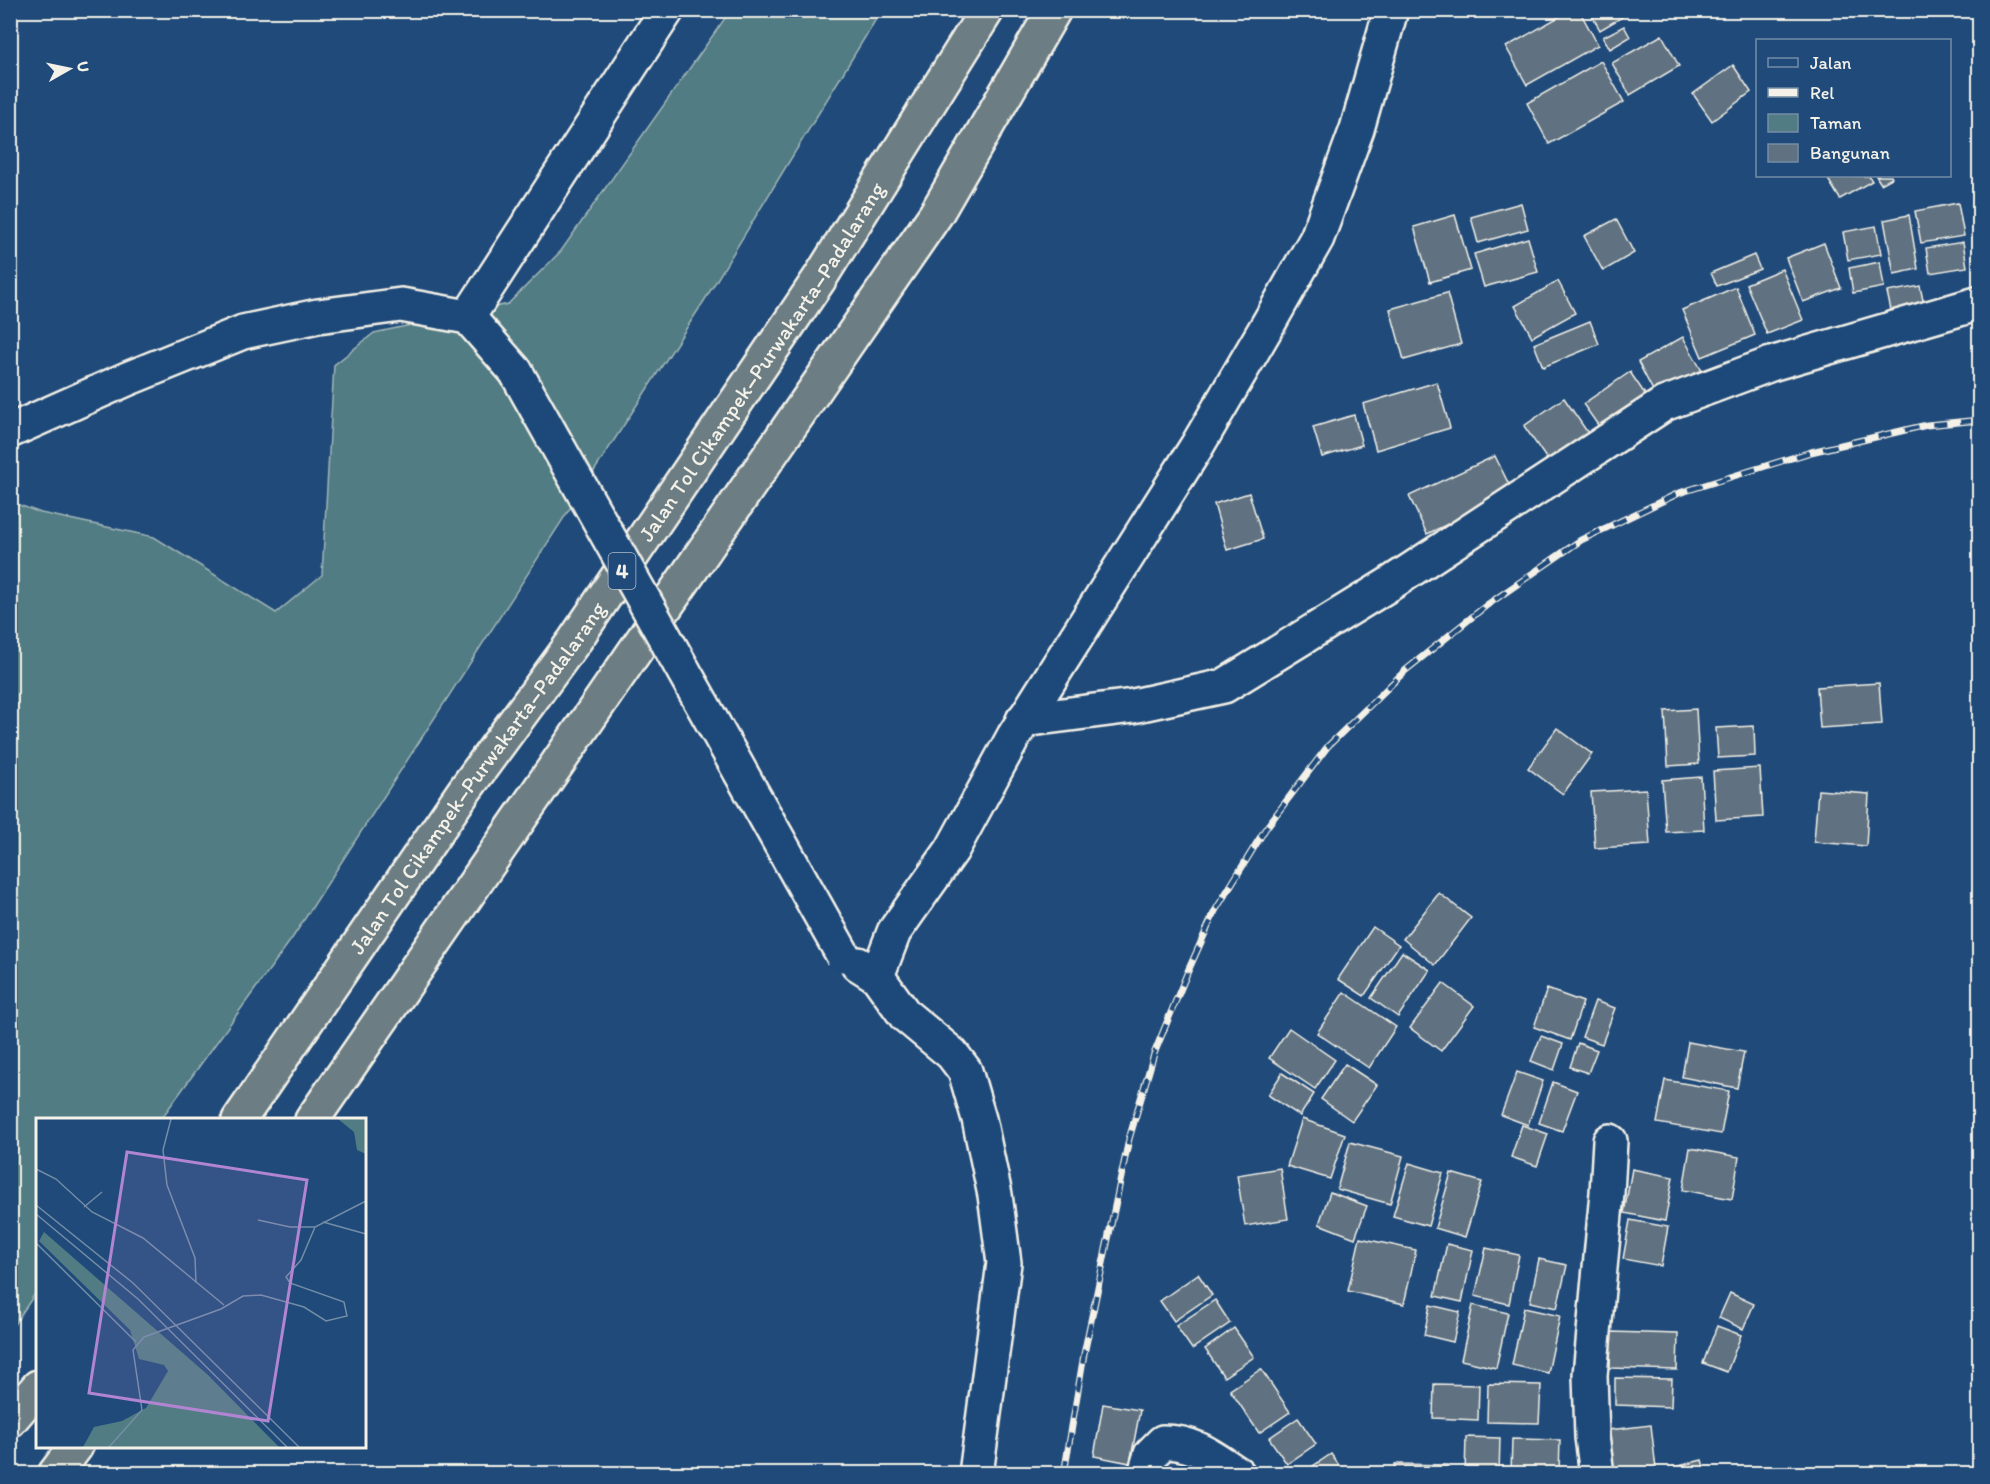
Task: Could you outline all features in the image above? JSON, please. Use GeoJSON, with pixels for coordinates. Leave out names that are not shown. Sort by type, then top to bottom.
{"type":"FeatureCollection","features":[{"type":"Feature","properties":{"kind":"highway","name":"Jalan Tol Cikampek–Purwakarta–Padalarang"},"geometry":{"type":"LineString","coordinates":[[240,1118],[464,791],[576,640],[761,366],[820,278],[987,10]]}},
{"type":"Feature","properties":{"kind":"highway"},"geometry":{"type":"LineString","coordinates":[[313,1118],[936,214],[1054,10]]}},
{"type":"Feature","properties":{"kind":"highway"},"geometry":{"type":"LineString","coordinates":[[10,1420],[36,1389]]}},
{"type":"Feature","properties":{"kind":"highway"},"geometry":{"type":"LineString","coordinates":[[55,1473],[74,1448]]}},
{"type":"Feature","properties":{"kind":"street"},"geometry":{"type":"LineString","coordinates":[[468,317],[667,10]]}},
{"type":"Feature","properties":{"kind":"street"},"geometry":{"type":"LineString","coordinates":[[877,976],[894,932],[952,850],[1023,720],[1197,446],[1317,238],[1357,129],[1391,10]]}},
{"type":"Feature","properties":{"kind":"street"},"geometry":{"type":"LineString","coordinates":[[1023,720],[1133,706],[1224,686],[1389,585],[1664,404],[1771,364],[1980,303]]}},
{"type":"Feature","properties":{"kind":"street"},"geometry":{"type":"LineString","coordinates":[[10,431],[127,379],[243,332],[318,316],[401,305],[468,317],[516,372],[843,955],[877,976],[905,1015],[952,1054],[965,1071],[979,1119],[995,1195],[1004,1263],[976,1473]]}},
{"type":"Feature","properties":{"kind":"street"},"geometry":{"type":"LineString","coordinates":[[1597,1473],[1590,1375],[1610,1141]]}},
{"type":"Feature","properties":{"kind":"street"},"geometry":{"type":"LineString","coordinates":[[1145,1473],[1151,1454],[1163,1442],[1180,1442],[1200,1449],[1238,1473]]}},
{"type":"Feature","properties":{"kind":"green space"},"geometry":{"type":"Polygon","coordinates":[[[730,11],[881,11],[704,301],[293,937],[162,1118],[36,1118],[36,1292],[11,1329],[11,502],[41,513],[154,537],[276,613],[322,575],[334,365],[374,333],[508,304],[561,251],[730,11]]]}},
{"type":"Feature","properties":{"kind":"building"},"geometry":{"type":"Polygon","coordinates":[[[1571,10],[1579,10],[1598,45],[1527,85],[1506,47],[1571,10]]]}},
{"type":"Feature","properties":{"kind":"building"},"geometry":{"type":"Polygon","coordinates":[[[1589,10],[1634,10],[1600,30],[1589,10]]]}},
{"type":"Feature","properties":{"kind":"building"},"geometry":{"type":"Polygon","coordinates":[[[1624,26],[1630,37],[1610,49],[1603,37],[1624,26]]]}},
{"type":"Feature","properties":{"kind":"building"},"geometry":{"type":"Polygon","coordinates":[[[1662,35],[1679,66],[1630,95],[1612,63],[1662,35]]]}},
{"type":"Feature","properties":{"kind":"building"},"geometry":{"type":"Polygon","coordinates":[[[1601,61],[1624,102],[1549,144],[1527,103],[1601,61]]]}},
{"type":"Feature","properties":{"kind":"building"},"geometry":{"type":"Polygon","coordinates":[[[1733,65],[1751,92],[1712,121],[1693,94],[1733,65]]]}},
{"type":"Feature","properties":{"kind":"building"},"geometry":{"type":"Polygon","coordinates":[[[1827,177],[1870,177],[1872,181],[1840,199],[1827,177]]]}},
{"type":"Feature","properties":{"kind":"building"},"geometry":{"type":"Polygon","coordinates":[[[1877,177],[1892,177],[1892,178],[1881,184],[1877,177]]]}},
{"type":"Feature","properties":{"kind":"building"},"geometry":{"type":"Polygon","coordinates":[[[1521,203],[1528,229],[1478,243],[1471,217],[1521,203]]]}},
{"type":"Feature","properties":{"kind":"building"},"geometry":{"type":"Polygon","coordinates":[[[1958,203],[1964,236],[1921,243],[1915,211],[1958,203]]]}},
{"type":"Feature","properties":{"kind":"building"},"geometry":{"type":"Polygon","coordinates":[[[1455,215],[1471,270],[1430,282],[1414,227],[1455,215]]]}},
{"type":"Feature","properties":{"kind":"building"},"geometry":{"type":"Polygon","coordinates":[[[1909,215],[1918,269],[1894,274],[1884,220],[1909,215]]]}},
{"type":"Feature","properties":{"kind":"building"},"geometry":{"type":"Polygon","coordinates":[[[1616,219],[1634,253],[1603,271],[1584,236],[1616,219]]]}},
{"type":"Feature","properties":{"kind":"building"},"geometry":{"type":"Polygon","coordinates":[[[1876,226],[1881,254],[1848,260],[1843,232],[1876,226]]]}},
{"type":"Feature","properties":{"kind":"building"},"geometry":{"type":"Polygon","coordinates":[[[1528,238],[1538,272],[1484,287],[1474,254],[1528,238]]]}},
{"type":"Feature","properties":{"kind":"building"},"geometry":{"type":"Polygon","coordinates":[[[1963,242],[1967,267],[1930,273],[1926,248],[1963,242]]]}},
{"type":"Feature","properties":{"kind":"building"},"geometry":{"type":"Polygon","coordinates":[[[1824,243],[1841,288],[1803,302],[1786,258],[1824,243]]]}},
{"type":"Feature","properties":{"kind":"building"},"geometry":{"type":"Polygon","coordinates":[[[1754,255],[1760,269],[1717,286],[1711,273],[1754,255]]]}},
{"type":"Feature","properties":{"kind":"building"},"geometry":{"type":"Polygon","coordinates":[[[1880,262],[1884,287],[1853,293],[1849,268],[1880,262]]]}},
{"type":"Feature","properties":{"kind":"building"},"geometry":{"type":"Polygon","coordinates":[[[1782,269],[1803,320],[1767,334],[1746,284],[1782,269]]]}},
{"type":"Feature","properties":{"kind":"building"},"geometry":{"type":"Polygon","coordinates":[[[1558,281],[1575,313],[1532,337],[1515,306],[1558,281]]]}},
{"type":"Feature","properties":{"kind":"building"},"geometry":{"type":"Polygon","coordinates":[[[1920,286],[1925,310],[1892,315],[1887,292],[1920,286]]]}},
{"type":"Feature","properties":{"kind":"building"},"geometry":{"type":"Polygon","coordinates":[[[1736,287],[1755,335],[1702,357],[1682,310],[1736,287]]]}},
{"type":"Feature","properties":{"kind":"building"},"geometry":{"type":"Polygon","coordinates":[[[1447,293],[1461,344],[1404,360],[1390,309],[1447,293]]]}},
{"type":"Feature","properties":{"kind":"building"},"geometry":{"type":"Polygon","coordinates":[[[1590,321],[1599,344],[1543,367],[1534,344],[1590,321]]]}},
{"type":"Feature","properties":{"kind":"building"},"geometry":{"type":"Polygon","coordinates":[[[1683,337],[1702,371],[1656,396],[1638,362],[1683,337]]]}},
{"type":"Feature","properties":{"kind":"building"},"geometry":{"type":"Polygon","coordinates":[[[1630,372],[1651,403],[1605,435],[1583,404],[1630,372]]]}},
{"type":"Feature","properties":{"kind":"building"},"geometry":{"type":"Polygon","coordinates":[[[1437,382],[1450,428],[1376,450],[1363,404],[1437,382]]]}},
{"type":"Feature","properties":{"kind":"building"},"geometry":{"type":"Polygon","coordinates":[[[1564,398],[1588,433],[1548,461],[1524,426],[1564,398]]]}},
{"type":"Feature","properties":{"kind":"building"},"geometry":{"type":"Polygon","coordinates":[[[1354,415],[1362,445],[1322,457],[1313,427],[1354,415]]]}},
{"type":"Feature","properties":{"kind":"building"},"geometry":{"type":"Polygon","coordinates":[[[1495,456],[1513,493],[1427,534],[1409,496],[1495,456]]]}},
{"type":"Feature","properties":{"kind":"building"},"geometry":{"type":"Polygon","coordinates":[[[1249,493],[1263,539],[1227,550],[1214,504],[1249,493]]]}},
{"type":"Feature","properties":{"kind":"building"},"geometry":{"type":"Polygon","coordinates":[[[1879,683],[1882,724],[1820,728],[1817,687],[1879,683]]]}},
{"type":"Feature","properties":{"kind":"building"},"geometry":{"type":"Polygon","coordinates":[[[1696,709],[1699,764],[1668,766],[1665,711],[1696,709]]]}},
{"type":"Feature","properties":{"kind":"building"},"geometry":{"type":"Polygon","coordinates":[[[1754,726],[1755,756],[1718,758],[1716,728],[1754,726]]]}},
{"type":"Feature","properties":{"kind":"building"},"geometry":{"type":"Polygon","coordinates":[[[1557,728],[1592,754],[1563,794],[1528,768],[1557,728]]]}},
{"type":"Feature","properties":{"kind":"building"},"geometry":{"type":"Polygon","coordinates":[[[1760,768],[1763,817],[1716,820],[1713,771],[1760,768]]]}},
{"type":"Feature","properties":{"kind":"building"},"geometry":{"type":"Polygon","coordinates":[[[1701,777],[1704,830],[1666,832],[1662,780],[1701,777]]]}},
{"type":"Feature","properties":{"kind":"building"},"geometry":{"type":"Polygon","coordinates":[[[1646,789],[1650,845],[1595,848],[1591,792],[1646,789]]]}},
{"type":"Feature","properties":{"kind":"building"},"geometry":{"type":"Polygon","coordinates":[[[1818,790],[1869,794],[1866,846],[1814,842],[1818,790]]]}},
{"type":"Feature","properties":{"kind":"building"},"geometry":{"type":"Polygon","coordinates":[[[1439,893],[1471,918],[1435,965],[1403,939],[1439,893]]]}},
{"type":"Feature","properties":{"kind":"building"},"geometry":{"type":"Polygon","coordinates":[[[1373,927],[1399,945],[1364,996],[1338,979],[1373,927]]]}},
{"type":"Feature","properties":{"kind":"building"},"geometry":{"type":"Polygon","coordinates":[[[1402,952],[1430,970],[1398,1017],[1371,998],[1402,952]]]}},
{"type":"Feature","properties":{"kind":"building"},"geometry":{"type":"Polygon","coordinates":[[[1443,983],[1474,1006],[1441,1051],[1410,1028],[1443,983]]]}},
{"type":"Feature","properties":{"kind":"building"},"geometry":{"type":"Polygon","coordinates":[[[1547,989],[1583,1002],[1570,1040],[1534,1027],[1547,989]]]}},
{"type":"Feature","properties":{"kind":"building"},"geometry":{"type":"Polygon","coordinates":[[[1344,992],[1396,1027],[1369,1068],[1317,1033],[1344,992]]]}},
{"type":"Feature","properties":{"kind":"building"},"geometry":{"type":"Polygon","coordinates":[[[1595,1001],[1615,1008],[1602,1044],[1582,1037],[1595,1001]]]}},
{"type":"Feature","properties":{"kind":"building"},"geometry":{"type":"Polygon","coordinates":[[[1289,1028],[1335,1060],[1315,1089],[1269,1058],[1289,1028]]]}},
{"type":"Feature","properties":{"kind":"building"},"geometry":{"type":"Polygon","coordinates":[[[1541,1036],[1563,1044],[1554,1070],[1531,1061],[1541,1036]]]}},
{"type":"Feature","properties":{"kind":"building"},"geometry":{"type":"Polygon","coordinates":[[[1688,1042],[1744,1052],[1737,1088],[1682,1077],[1688,1042]]]}},
{"type":"Feature","properties":{"kind":"building"},"geometry":{"type":"Polygon","coordinates":[[[1578,1043],[1597,1050],[1588,1073],[1570,1067],[1578,1043]]]}},
{"type":"Feature","properties":{"kind":"building"},"geometry":{"type":"Polygon","coordinates":[[[1345,1064],[1377,1085],[1352,1121],[1321,1099],[1345,1064]]]}},
{"type":"Feature","properties":{"kind":"building"},"geometry":{"type":"Polygon","coordinates":[[[1517,1072],[1543,1081],[1528,1125],[1501,1115],[1517,1072]]]}},
{"type":"Feature","properties":{"kind":"building"},"geometry":{"type":"Polygon","coordinates":[[[1282,1073],[1314,1094],[1300,1116],[1268,1095],[1282,1073]]]}},
{"type":"Feature","properties":{"kind":"building"},"geometry":{"type":"Polygon","coordinates":[[[1665,1080],[1729,1091],[1721,1134],[1657,1123],[1665,1080]]]}},
{"type":"Feature","properties":{"kind":"building"},"geometry":{"type":"Polygon","coordinates":[[[1553,1082],[1577,1091],[1562,1131],[1539,1123],[1553,1082]]]}},
{"type":"Feature","properties":{"kind":"building"},"geometry":{"type":"Polygon","coordinates":[[[1302,1119],[1345,1134],[1330,1179],[1287,1166],[1302,1119]]]}},
{"type":"Feature","properties":{"kind":"building"},"geometry":{"type":"Polygon","coordinates":[[[1522,1125],[1548,1134],[1537,1166],[1511,1157],[1522,1125]]]}},
{"type":"Feature","properties":{"kind":"building"},"geometry":{"type":"Polygon","coordinates":[[[1350,1142],[1403,1156],[1390,1204],[1337,1189],[1350,1142]]]}},
{"type":"Feature","properties":{"kind":"building"},"geometry":{"type":"Polygon","coordinates":[[[1690,1148],[1739,1157],[1732,1199],[1683,1190],[1690,1148]]]}},
{"type":"Feature","properties":{"kind":"building"},"geometry":{"type":"Polygon","coordinates":[[[1409,1163],[1443,1173],[1428,1226],[1393,1216],[1409,1163]]]}},
{"type":"Feature","properties":{"kind":"building"},"geometry":{"type":"Polygon","coordinates":[[[1280,1168],[1288,1219],[1245,1226],[1237,1175],[1280,1168]]]}},
{"type":"Feature","properties":{"kind":"building"},"geometry":{"type":"Polygon","coordinates":[[[1632,1169],[1673,1177],[1665,1221],[1624,1213],[1632,1169]]]}},
{"type":"Feature","properties":{"kind":"building"},"geometry":{"type":"Polygon","coordinates":[[[1451,1173],[1482,1182],[1465,1237],[1435,1228],[1451,1173]]]}},
{"type":"Feature","properties":{"kind":"building"},"geometry":{"type":"Polygon","coordinates":[[[1330,1192],[1367,1206],[1355,1238],[1319,1224],[1330,1192]]]}},
{"type":"Feature","properties":{"kind":"building"},"geometry":{"type":"Polygon","coordinates":[[[1630,1220],[1668,1227],[1661,1266],[1623,1259],[1630,1220]]]}},
{"type":"Feature","properties":{"kind":"building"},"geometry":{"type":"Polygon","coordinates":[[[1360,1238],[1416,1250],[1404,1304],[1348,1291],[1360,1238]]]}},
{"type":"Feature","properties":{"kind":"building"},"geometry":{"type":"Polygon","coordinates":[[[1447,1244],[1473,1250],[1462,1302],[1435,1296],[1447,1244]]]}},
{"type":"Feature","properties":{"kind":"building"},"geometry":{"type":"Polygon","coordinates":[[[1486,1248],[1519,1255],[1509,1304],[1475,1296],[1486,1248]]]}},
{"type":"Feature","properties":{"kind":"building"},"geometry":{"type":"Polygon","coordinates":[[[1539,1259],[1567,1265],[1557,1308],[1530,1302],[1539,1259]]]}},
{"type":"Feature","properties":{"kind":"building"},"geometry":{"type":"Polygon","coordinates":[[[1198,1274],[1212,1295],[1174,1321],[1160,1301],[1198,1274]]]}},
{"type":"Feature","properties":{"kind":"building"},"geometry":{"type":"Polygon","coordinates":[[[1730,1293],[1754,1304],[1743,1329],[1719,1318],[1730,1293]]]}},
{"type":"Feature","properties":{"kind":"building"},"geometry":{"type":"Polygon","coordinates":[[[1215,1300],[1230,1323],[1192,1349],[1176,1326],[1215,1300]]]}},
{"type":"Feature","properties":{"kind":"building"},"geometry":{"type":"Polygon","coordinates":[[[1430,1305],[1460,1312],[1453,1342],[1424,1335],[1430,1305]]]}},
{"type":"Feature","properties":{"kind":"building"},"geometry":{"type":"Polygon","coordinates":[[[1473,1305],[1508,1313],[1496,1368],[1461,1360],[1473,1305]]]}},
{"type":"Feature","properties":{"kind":"building"},"geometry":{"type":"Polygon","coordinates":[[[1524,1308],[1560,1316],[1548,1373],[1512,1365],[1524,1308]]]}},
{"type":"Feature","properties":{"kind":"building"},"geometry":{"type":"Polygon","coordinates":[[[1717,1326],[1741,1335],[1727,1372],[1703,1363],[1717,1326]]]}},
{"type":"Feature","properties":{"kind":"building"},"geometry":{"type":"Polygon","coordinates":[[[1234,1328],[1254,1357],[1224,1377],[1205,1349],[1234,1328]]]}},
{"type":"Feature","properties":{"kind":"building"},"geometry":{"type":"Polygon","coordinates":[[[1611,1332],[1678,1334],[1677,1370],[1610,1368],[1611,1332]]]}},
{"type":"Feature","properties":{"kind":"building"},"geometry":{"type":"Polygon","coordinates":[[[1261,1369],[1290,1412],[1259,1433],[1230,1390],[1261,1369]]]}},
{"type":"Feature","properties":{"kind":"building"},"geometry":{"type":"Polygon","coordinates":[[[1615,1378],[1672,1379],[1671,1407],[1615,1405],[1615,1378]]]}},
{"type":"Feature","properties":{"kind":"building"},"geometry":{"type":"Polygon","coordinates":[[[1434,1384],[1479,1385],[1478,1420],[1433,1418],[1434,1384]]]}},
{"type":"Feature","properties":{"kind":"building"},"geometry":{"type":"Polygon","coordinates":[[[1488,1384],[1541,1385],[1539,1423],[1487,1422],[1488,1384]]]}},
{"type":"Feature","properties":{"kind":"building"},"geometry":{"type":"Polygon","coordinates":[[[1103,1404],[1140,1410],[1130,1463],[1094,1456],[1103,1404]]]}},
{"type":"Feature","properties":{"kind":"building"},"geometry":{"type":"Polygon","coordinates":[[[1298,1418],[1316,1444],[1287,1464],[1269,1438],[1298,1418]]]}},
{"type":"Feature","properties":{"kind":"building"},"geometry":{"type":"Polygon","coordinates":[[[1651,1425],[1656,1469],[1614,1473],[1609,1430],[1651,1425]]]}},
{"type":"Feature","properties":{"kind":"building"},"geometry":{"type":"Polygon","coordinates":[[[1466,1437],[1500,1438],[1499,1474],[1465,1474],[1466,1437]]]}},
{"type":"Feature","properties":{"kind":"building"},"geometry":{"type":"Polygon","coordinates":[[[1512,1439],[1560,1440],[1559,1474],[1511,1474],[1512,1439]]]}},
{"type":"Feature","properties":{"kind":"building"},"geometry":{"type":"Polygon","coordinates":[[[1331,1454],[1345,1474],[1314,1474],[1310,1468],[1331,1454]]]}},
{"type":"Feature","properties":{"kind":"building"},"geometry":{"type":"Polygon","coordinates":[[[1702,1460],[1706,1474],[1661,1474],[1660,1471],[1702,1460]]]}},
{"type":"Feature","properties":{"kind":"building"},"geometry":{"type":"Polygon","coordinates":[[[1395,1464],[1448,1465],[1448,1474],[1395,1474],[1395,1464]]]}},
{"type":"Feature","properties":{"kind":"building"},"geometry":{"type":"Polygon","coordinates":[[[1090,1467],[1127,1473],[1127,1474],[1089,1474],[1090,1467]]]}},
{"type":"Feature","properties":{"kind":"railway"},"geometry":{"type":"LineString","coordinates":[[1064,1474],[1084,1354],[1129,1139],[1154,1054],[1215,911],[1266,828],[1328,746],[1406,670],[1487,605],[1581,540],[1679,493],[1811,452],[1927,425],[1980,420]]}}]}
